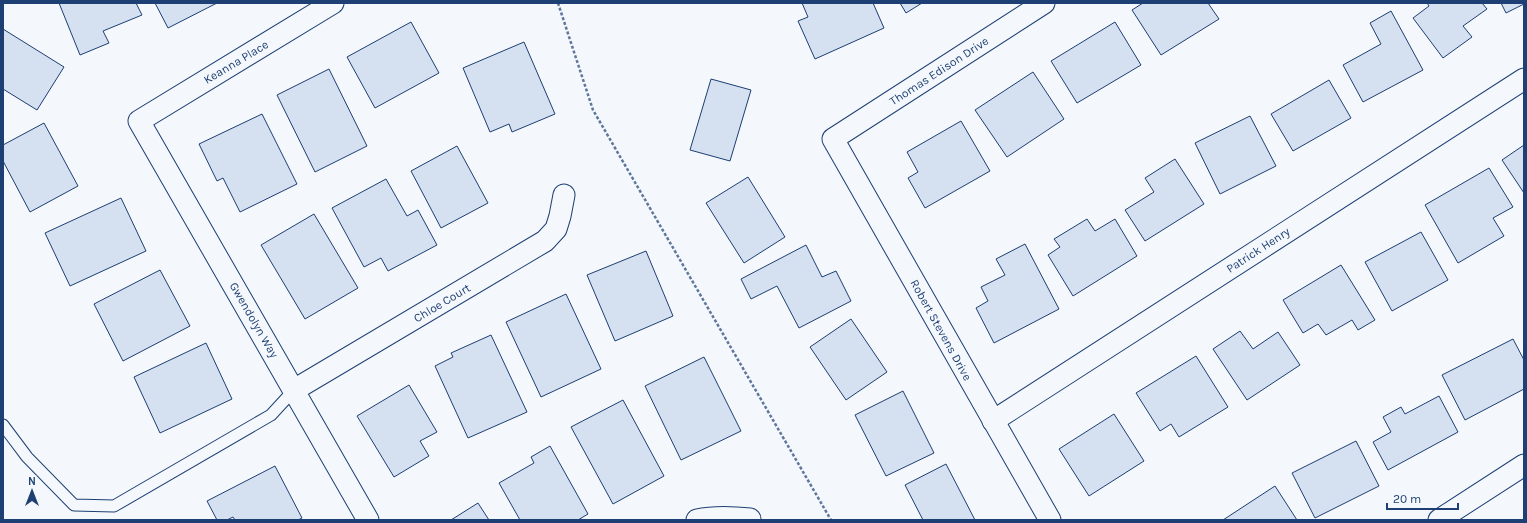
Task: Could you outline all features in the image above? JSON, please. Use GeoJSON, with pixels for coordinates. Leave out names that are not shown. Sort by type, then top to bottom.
{"type":"FeatureCollection","features":[{"type":"Feature","properties":{"kind":"street","name":"Keanna Place"},"geometry":{"type":"LineString","coordinates":[[139,121],[333,3]]}},
{"type":"Feature","properties":{"kind":"street","name":"Thomas Edison Drive"},"geometry":{"type":"LineString","coordinates":[[833,139],[1044,3]]}},
{"type":"Feature","properties":{"kind":"street","name":"Patrick Henry"},"geometry":{"type":"LineString","coordinates":[[993,421],[1524,79]]}},
{"type":"Feature","properties":{"kind":"street","name":"Gwendolyn Way"},"geometry":{"type":"LineString","coordinates":[[139,121],[368,520]]}},
{"type":"Feature","properties":{"kind":"street","name":"Robert Stevens Drive"},"geometry":{"type":"LineString","coordinates":[[833,139],[1050,520]]}},
{"type":"Feature","properties":{"kind":"street","name":"Chloe Court"},"geometry":{"type":"LineString","coordinates":[[294,390],[546,242],[556,229],[564,195]]}},
{"type":"Feature","properties":{"kind":"street"},"geometry":{"type":"LineString","coordinates":[[1439,520],[1524,465]]}},
{"type":"Feature","properties":{"kind":"street"},"geometry":{"type":"LineString","coordinates":[[697,520],[729,516],[750,519]]}},
{"type":"Feature","properties":{"kind":"lane"},"geometry":{"type":"LineString","coordinates":[[3,425],[28,457],[74,504],[114,506],[271,415],[294,390]]}},
{"type":"Feature","properties":{"kind":"path"},"geometry":{"type":"LineString","coordinates":[[558,3],[593,110],[831,520]]}},
{"type":"Feature","properties":{"kind":"building"},"geometry":{"type":"Polygon","coordinates":[[[59,3],[136,3],[142,15],[103,31],[109,43],[80,55],[59,3]]]}},
{"type":"Feature","properties":{"kind":"building"},"geometry":{"type":"Polygon","coordinates":[[[155,3],[217,3],[168,28],[155,3]]]}},
{"type":"Feature","properties":{"kind":"building"},"geometry":{"type":"Polygon","coordinates":[[[802,3],[873,3],[884,28],[815,59],[798,21],[808,17],[802,3]]]}},
{"type":"Feature","properties":{"kind":"building"},"geometry":{"type":"Polygon","coordinates":[[[900,3],[922,3],[906,13],[900,3]]]}},
{"type":"Feature","properties":{"kind":"building"},"geometry":{"type":"Polygon","coordinates":[[[1143,3],[1208,3],[1219,19],[1161,55],[1132,10],[1143,3]]]}},
{"type":"Feature","properties":{"kind":"building"},"geometry":{"type":"Polygon","coordinates":[[[1427,3],[1482,3],[1487,9],[1463,26],[1472,37],[1443,58],[1413,18],[1429,6],[1427,3]]]}},
{"type":"Feature","properties":{"kind":"building"},"geometry":{"type":"Polygon","coordinates":[[[1501,3],[1524,3],[1524,4],[1506,13],[1501,3]]]}},
{"type":"Feature","properties":{"kind":"building"},"geometry":{"type":"Polygon","coordinates":[[[1391,11],[1423,70],[1363,102],[1343,65],[1381,44],[1370,23],[1391,11]]]}},
{"type":"Feature","properties":{"kind":"building"},"geometry":{"type":"Polygon","coordinates":[[[411,22],[439,73],[375,108],[347,57],[411,22]]]}},
{"type":"Feature","properties":{"kind":"building"},"geometry":{"type":"Polygon","coordinates":[[[1115,22],[1141,65],[1077,103],[1051,61],[1115,22]]]}},
{"type":"Feature","properties":{"kind":"building"},"geometry":{"type":"Polygon","coordinates":[[[3,29],[64,67],[37,110],[3,89],[3,29]]]}},
{"type":"Feature","properties":{"kind":"building"},"geometry":{"type":"Polygon","coordinates":[[[524,42],[555,114],[512,132],[509,124],[490,132],[463,68],[524,42]]]}},
{"type":"Feature","properties":{"kind":"building"},"geometry":{"type":"Polygon","coordinates":[[[329,69],[367,146],[315,172],[277,95],[329,69]]]}},
{"type":"Feature","properties":{"kind":"building"},"geometry":{"type":"Polygon","coordinates":[[[1033,72],[1064,119],[1007,157],[975,110],[1033,72]]]}},
{"type":"Feature","properties":{"kind":"building"},"geometry":{"type":"Polygon","coordinates":[[[711,79],[751,90],[730,161],[690,150],[711,79]]]}},
{"type":"Feature","properties":{"kind":"building"},"geometry":{"type":"Polygon","coordinates":[[[1329,80],[1351,118],[1293,151],[1271,114],[1329,80]]]}},
{"type":"Feature","properties":{"kind":"building"},"geometry":{"type":"Polygon","coordinates":[[[262,114],[297,184],[240,212],[223,178],[217,181],[199,144],[262,114]]]}},
{"type":"Feature","properties":{"kind":"building"},"geometry":{"type":"Polygon","coordinates":[[[1250,116],[1276,166],[1220,194],[1195,143],[1250,116]]]}},
{"type":"Feature","properties":{"kind":"building"},"geometry":{"type":"Polygon","coordinates":[[[961,121],[990,171],[925,208],[908,178],[918,172],[907,152],[961,121]]]}},
{"type":"Feature","properties":{"kind":"building"},"geometry":{"type":"Polygon","coordinates":[[[44,123],[78,186],[30,212],[3,161],[3,145],[44,123]]]}},
{"type":"Feature","properties":{"kind":"building"},"geometry":{"type":"Polygon","coordinates":[[[1524,145],[1524,193],[1502,160],[1524,145]]]}},
{"type":"Feature","properties":{"kind":"building"},"geometry":{"type":"Polygon","coordinates":[[[457,146],[488,203],[441,228],[411,171],[457,146]]]}},
{"type":"Feature","properties":{"kind":"building"},"geometry":{"type":"Polygon","coordinates":[[[1175,159],[1204,204],[1145,241],[1125,210],[1154,192],[1145,178],[1175,159]]]}},
{"type":"Feature","properties":{"kind":"building"},"geometry":{"type":"Polygon","coordinates":[[[1489,168],[1513,207],[1493,218],[1504,236],[1458,263],[1425,205],[1489,168]]]}},
{"type":"Feature","properties":{"kind":"building"},"geometry":{"type":"Polygon","coordinates":[[[748,177],[785,237],[744,263],[706,203],[748,177]]]}},
{"type":"Feature","properties":{"kind":"building"},"geometry":{"type":"Polygon","coordinates":[[[386,179],[407,216],[418,210],[437,245],[388,271],[381,258],[364,267],[332,208],[386,179]]]}},
{"type":"Feature","properties":{"kind":"building"},"geometry":{"type":"Polygon","coordinates":[[[121,198],[146,251],[70,286],[45,233],[121,198]]]}},
{"type":"Feature","properties":{"kind":"building"},"geometry":{"type":"Polygon","coordinates":[[[314,214],[358,288],[305,319],[261,245],[314,214]]]}},
{"type":"Feature","properties":{"kind":"building"},"geometry":{"type":"Polygon","coordinates":[[[1087,219],[1095,231],[1115,219],[1137,256],[1073,296],[1048,255],[1060,247],[1054,239],[1087,219]]]}},
{"type":"Feature","properties":{"kind":"building"},"geometry":{"type":"Polygon","coordinates":[[[1421,232],[1448,280],[1392,311],[1365,262],[1421,232]]]}},
{"type":"Feature","properties":{"kind":"building"},"geometry":{"type":"Polygon","coordinates":[[[1025,244],[1059,309],[994,343],[976,308],[988,301],[981,287],[1005,275],[996,259],[1025,244]]]}},
{"type":"Feature","properties":{"kind":"building"},"geometry":{"type":"Polygon","coordinates":[[[806,245],[822,277],[836,271],[851,301],[799,328],[777,286],[751,299],[741,279],[806,245]]]}},
{"type":"Feature","properties":{"kind":"building"},"geometry":{"type":"Polygon","coordinates":[[[646,251],[673,316],[615,341],[587,275],[646,251]]]}},
{"type":"Feature","properties":{"kind":"building"},"geometry":{"type":"Polygon","coordinates":[[[1341,265],[1375,320],[1358,330],[1352,320],[1326,335],[1318,324],[1303,333],[1283,300],[1341,265]]]}},
{"type":"Feature","properties":{"kind":"building"},"geometry":{"type":"Polygon","coordinates":[[[160,270],[190,326],[123,361],[94,304],[160,270]]]}},
{"type":"Feature","properties":{"kind":"building"},"geometry":{"type":"Polygon","coordinates":[[[566,294],[601,369],[541,397],[506,322],[566,294]]]}},
{"type":"Feature","properties":{"kind":"building"},"geometry":{"type":"Polygon","coordinates":[[[851,319],[887,372],[846,400],[810,347],[851,319]]]}},
{"type":"Feature","properties":{"kind":"building"},"geometry":{"type":"Polygon","coordinates":[[[1240,331],[1253,349],[1278,332],[1300,365],[1247,400],[1213,349],[1240,331]]]}},
{"type":"Feature","properties":{"kind":"building"},"geometry":{"type":"Polygon","coordinates":[[[491,335],[527,412],[468,438],[435,366],[453,357],[451,353],[491,335]]]}},
{"type":"Feature","properties":{"kind":"building"},"geometry":{"type":"Polygon","coordinates":[[[1513,339],[1524,360],[1524,389],[1465,420],[1442,375],[1513,339]]]}},
{"type":"Feature","properties":{"kind":"building"},"geometry":{"type":"Polygon","coordinates":[[[206,343],[232,399],[160,433],[134,377],[206,343]]]}},
{"type":"Feature","properties":{"kind":"building"},"geometry":{"type":"Polygon","coordinates":[[[1196,356],[1228,407],[1179,437],[1171,424],[1160,431],[1136,393],[1196,356]]]}},
{"type":"Feature","properties":{"kind":"building"},"geometry":{"type":"Polygon","coordinates":[[[704,357],[741,431],[681,460],[645,386],[704,357]]]}},
{"type":"Feature","properties":{"kind":"building"},"geometry":{"type":"Polygon","coordinates":[[[409,385],[437,432],[420,441],[429,456],[394,477],[357,416],[409,385]]]}},
{"type":"Feature","properties":{"kind":"building"},"geometry":{"type":"Polygon","coordinates":[[[903,391],[934,453],[886,476],[855,415],[903,391]]]}},
{"type":"Feature","properties":{"kind":"building"},"geometry":{"type":"Polygon","coordinates":[[[1439,396],[1458,432],[1388,470],[1373,442],[1391,432],[1383,417],[1401,407],[1405,414],[1439,396]]]}},
{"type":"Feature","properties":{"kind":"building"},"geometry":{"type":"Polygon","coordinates":[[[623,400],[664,476],[613,504],[571,427],[623,400]]]}},
{"type":"Feature","properties":{"kind":"building"},"geometry":{"type":"Polygon","coordinates":[[[1114,414],[1144,461],[1089,496],[1059,449],[1114,414]]]}},
{"type":"Feature","properties":{"kind":"building"},"geometry":{"type":"Polygon","coordinates":[[[1356,441],[1379,486],[1315,518],[1292,473],[1356,441]]]}},
{"type":"Feature","properties":{"kind":"building"},"geometry":{"type":"Polygon","coordinates":[[[550,446],[588,514],[578,520],[520,520],[499,483],[534,463],[531,457],[550,446]]]}},
{"type":"Feature","properties":{"kind":"building"},"geometry":{"type":"Polygon","coordinates":[[[946,464],[975,520],[923,520],[905,485],[946,464]]]}},
{"type":"Feature","properties":{"kind":"building"},"geometry":{"type":"Polygon","coordinates":[[[275,466],[302,518],[298,520],[235,520],[233,517],[227,520],[217,520],[207,501],[275,466]]]}},
{"type":"Feature","properties":{"kind":"building"},"geometry":{"type":"Polygon","coordinates":[[[1275,486],[1297,520],[1223,520],[1275,486]]]}},
{"type":"Feature","properties":{"kind":"building"},"geometry":{"type":"Polygon","coordinates":[[[478,503],[489,520],[451,520],[478,503]]]}}]}
